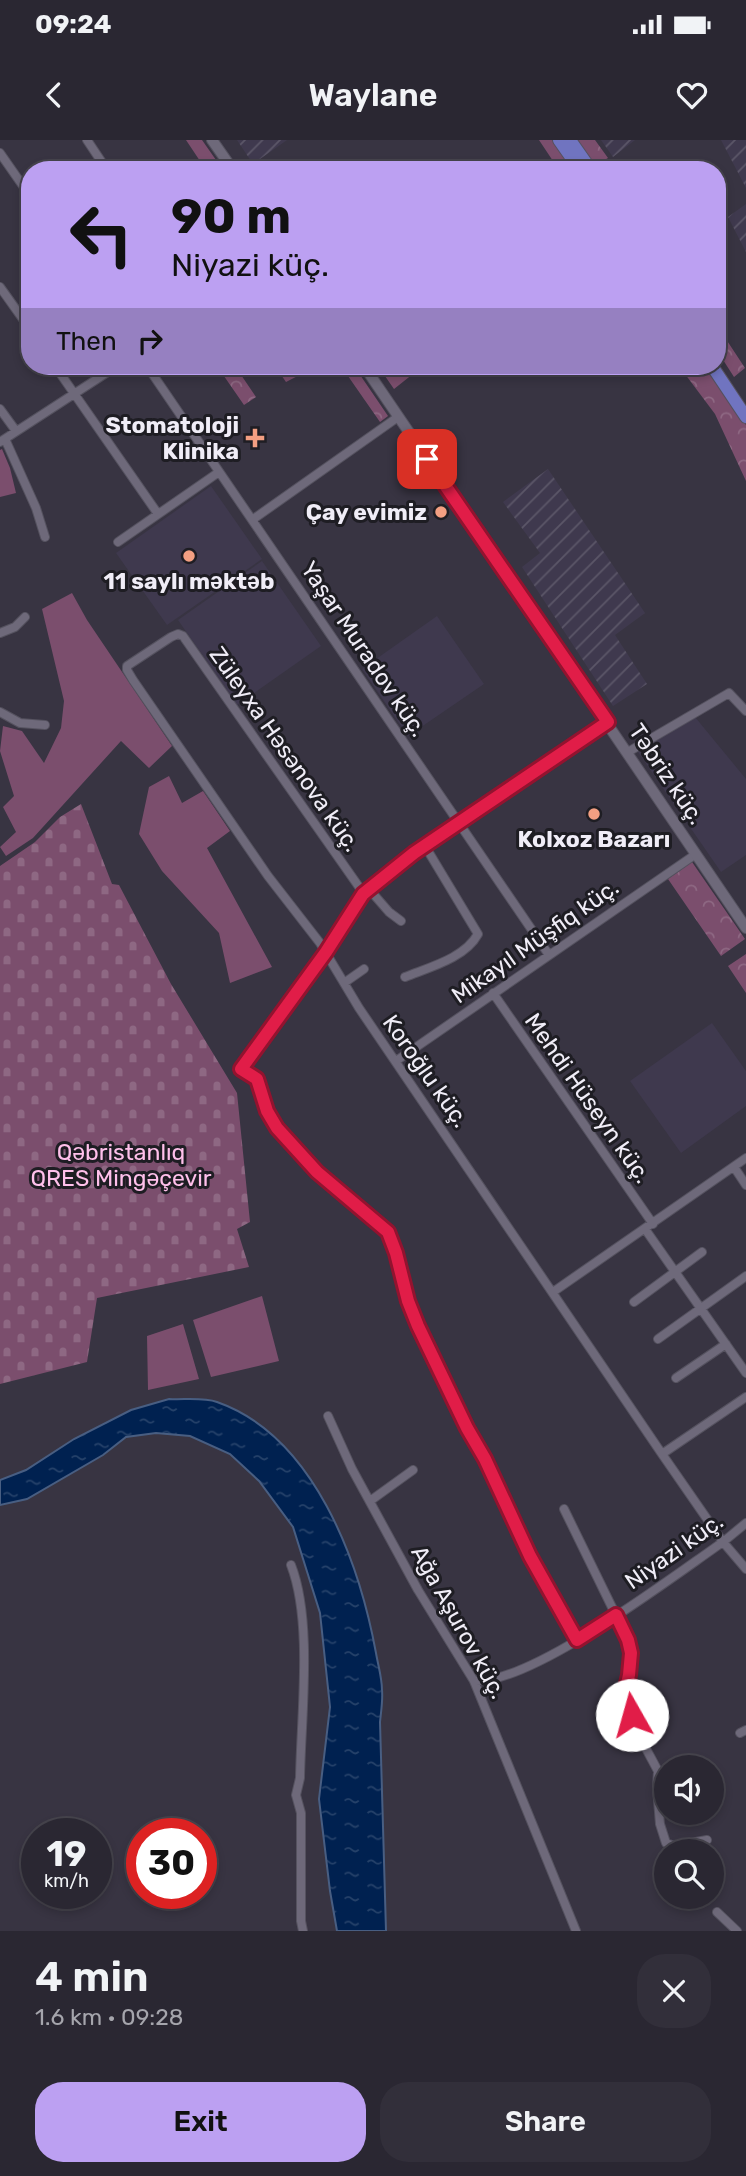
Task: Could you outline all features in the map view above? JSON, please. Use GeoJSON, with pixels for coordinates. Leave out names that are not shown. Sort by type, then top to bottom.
{"type":"FeatureCollection","features":[{"type":"Feature","properties":{"kind":"main road"},"geometry":{"type":"LineString","coordinates":[[212,140],[227,161]]}},
{"type":"Feature","properties":{"kind":"main road"},"geometry":{"type":"LineString","coordinates":[[559,140],[574,161]]}},
{"type":"Feature","properties":{"kind":"main road"},"geometry":{"type":"LineString","coordinates":[[570,140],[584,161]]}},
{"type":"Feature","properties":{"kind":"main road"},"geometry":{"type":"LineString","coordinates":[[726,371],[746,402]]}},
{"type":"Feature","properties":{"kind":"main road","name":"Təbriz küç."},"geometry":{"type":"LineString","coordinates":[[370,375],[746,928]]}},
{"type":"Feature","properties":{"kind":"main road"},"geometry":{"type":"LineString","coordinates":[[718,375],[746,417]]}},
{"type":"Feature","properties":{"kind":"street"},"geometry":{"type":"LineString","coordinates":[[87,140],[101,161]]}},
{"type":"Feature","properties":{"kind":"street"},"geometry":{"type":"LineString","coordinates":[[0,153],[21,183]]}},
{"type":"Feature","properties":{"kind":"street"},"geometry":{"type":"LineString","coordinates":[[0,287],[21,316]]}},
{"type":"Feature","properties":{"kind":"street"},"geometry":{"type":"LineString","coordinates":[[61,375],[158,514]]}},
{"type":"Feature","properties":{"kind":"street"},"geometry":{"type":"LineString","coordinates":[[45,537],[36,508],[2,441],[103,375]]}},
{"type":"Feature","properties":{"kind":"street","name":"Yaşar Muradov küç."},"geometry":{"type":"LineString","coordinates":[[152,375],[549,955]]}},
{"type":"Feature","properties":{"kind":"street"},"geometry":{"type":"LineString","coordinates":[[0,409],[16,431]]}},
{"type":"Feature","properties":{"kind":"street"},"geometry":{"type":"LineString","coordinates":[[252,520],[398,417]]}},
{"type":"Feature","properties":{"kind":"street"},"geometry":{"type":"LineString","coordinates":[[118,542],[219,472]]}},
{"type":"Feature","properties":{"kind":"street"},"geometry":{"type":"LineString","coordinates":[[0,633],[15,626],[25,617]]}},
{"type":"Feature","properties":{"kind":"street","name":"Züleyxa Həsənova küç."},"geometry":{"type":"LineString","coordinates":[[171,637],[178,634],[183,636],[366,892]]}},
{"type":"Feature","properties":{"kind":"street","name":"Koroğlu küç."},"geometry":{"type":"LineString","coordinates":[[171,637],[127,666],[127,670],[268,876],[326,952],[396,1061],[662,1454],[723,1542],[746,1569]]}},
{"type":"Feature","properties":{"kind":"street"},"geometry":{"type":"LineString","coordinates":[[628,752],[729,693],[746,711]]}},
{"type":"Feature","properties":{"kind":"street"},"geometry":{"type":"LineString","coordinates":[[0,712],[20,723],[45,725]]}},
{"type":"Feature","properties":{"kind":"street"},"geometry":{"type":"LineString","coordinates":[[577,1640],[530,1556],[418,1326],[388,1232],[317,1172],[277,1128],[267,1111],[257,1079],[241,1069],[366,892],[425,846],[608,722]]}},
{"type":"Feature","properties":{"kind":"street"},"geometry":{"type":"LineString","coordinates":[[405,977],[457,955],[471,945],[478,934],[425,846]]}},
{"type":"Feature","properties":{"kind":"street","name":"Mikayıl Müşfiq küç."},"geometry":{"type":"LineString","coordinates":[[396,1061],[696,854]]}},
{"type":"Feature","properties":{"kind":"street"},"geometry":{"type":"LineString","coordinates":[[366,892],[401,921]]}},
{"type":"Feature","properties":{"kind":"street"},"geometry":{"type":"LineString","coordinates":[[344,983],[365,969]]}},
{"type":"Feature","properties":{"kind":"street","name":"Mehdi Hüseyn küç."},"geometry":{"type":"LineString","coordinates":[[493,993],[649,1226],[676,1272],[746,1373]]}},
{"type":"Feature","properties":{"kind":"street"},"geometry":{"type":"LineString","coordinates":[[553,1292],[746,1158]]}},
{"type":"Feature","properties":{"kind":"street"},"geometry":{"type":"LineString","coordinates":[[734,1167],[746,1185]]}},
{"type":"Feature","properties":{"kind":"street"},"geometry":{"type":"LineString","coordinates":[[634,1302],[702,1252]]}},
{"type":"Feature","properties":{"kind":"street"},"geometry":{"type":"LineString","coordinates":[[658,1339],[746,1276]]}},
{"type":"Feature","properties":{"kind":"street"},"geometry":{"type":"LineString","coordinates":[[676,1378],[726,1344]]}},
{"type":"Feature","properties":{"kind":"street"},"geometry":{"type":"LineString","coordinates":[[662,1454],[746,1397]]}},
{"type":"Feature","properties":{"kind":"street","name":"Ağa Aşurov küç."},"geometry":{"type":"LineString","coordinates":[[328,1416],[418,1590],[474,1681],[576,1931]]}},
{"type":"Feature","properties":{"kind":"street"},"geometry":{"type":"LineString","coordinates":[[370,1501],[413,1470]]}},
{"type":"Feature","properties":{"kind":"street"},"geometry":{"type":"LineString","coordinates":[[564,1509],[628,1640],[631,1653],[627,1700],[642,1745],[658,1771],[659,1812],[665,1839]]}},
{"type":"Feature","properties":{"kind":"street","name":"Niyazi küç."},"geometry":{"type":"LineString","coordinates":[[474,1681],[488,1681],[520,1671],[577,1640],[723,1542],[746,1522]]}},
{"type":"Feature","properties":{"kind":"street"},"geometry":{"type":"LineString","coordinates":[[291,1565],[304,1636],[300,1777],[296,1796],[301,1813],[300,1921],[303,1931]]}},
{"type":"Feature","properties":{"kind":"street"},"geometry":{"type":"LineString","coordinates":[[717,1912],[737,1931]]}},
{"type":"Feature","properties":{"kind":"shaded area"},"geometry":{"type":"Polygon","coordinates":[[[237,140],[287,140],[257,161],[251,161],[237,140]]]}},
{"type":"Feature","properties":{"kind":"shaded area"},"geometry":{"type":"Polygon","coordinates":[[[601,140],[635,140],[613,157],[601,140]]]}},
{"type":"Feature","properties":{"kind":"shaded area"},"geometry":{"type":"Polygon","coordinates":[[[721,140],[746,140],[746,188],[721,140]]]}},
{"type":"Feature","properties":{"kind":"shaded area"},"geometry":{"type":"Polygon","coordinates":[[[746,204],[746,252],[728,217],[746,204]]]}},
{"type":"Feature","properties":{"kind":"shaded area"},"geometry":{"type":"Polygon","coordinates":[[[548,469],[645,613],[615,635],[647,684],[613,706],[522,567],[540,553],[503,502],[548,469]]]}},
{"type":"Feature","properties":{"kind":"shaded area","name":"11 saylı məktəb"},"geometry":{"type":"Polygon","coordinates":[[[211,486],[262,559],[167,625],[116,553],[211,486]]]}},
{"type":"Feature","properties":{"kind":"shaded area"},"geometry":{"type":"Polygon","coordinates":[[[262,561],[321,646],[237,705],[178,620],[262,561]]]}},
{"type":"Feature","properties":{"kind":"shaded area"},"geometry":{"type":"Polygon","coordinates":[[[437,616],[484,684],[408,736],[362,669],[437,616]]]}},
{"type":"Feature","properties":{"kind":"shaded area"},"geometry":{"type":"Polygon","coordinates":[[[695,717],[746,779],[746,855],[721,872],[638,752],[695,717]]]}},
{"type":"Feature","properties":{"kind":"shaded area"},"geometry":{"type":"Polygon","coordinates":[[[712,1023],[746,1071],[746,1106],[681,1153],[630,1081],[712,1023]]]}},
{"type":"Feature","properties":{"kind":"green space"},"geometry":{"type":"Polygon","coordinates":[[[186,140],[202,140],[217,161],[200,161],[186,140]]]}},
{"type":"Feature","properties":{"kind":"green space"},"geometry":{"type":"Polygon","coordinates":[[[539,140],[552,140],[567,161],[553,161],[539,140]]]}},
{"type":"Feature","properties":{"kind":"green space"},"geometry":{"type":"Polygon","coordinates":[[[576,140],[595,140],[608,158],[591,161],[576,140]]]}},
{"type":"Feature","properties":{"kind":"green space"},"geometry":{"type":"Polygon","coordinates":[[[726,339],[745,368],[734,377],[726,364],[726,339]]]}},
{"type":"Feature","properties":{"kind":"green space"},"geometry":{"type":"Polygon","coordinates":[[[223,375],[241,375],[256,397],[244,405],[223,375]]]}},
{"type":"Feature","properties":{"kind":"green space"},"geometry":{"type":"Polygon","coordinates":[[[281,375],[300,375],[286,382],[281,375]]]}},
{"type":"Feature","properties":{"kind":"green space"},"geometry":{"type":"Polygon","coordinates":[[[347,375],[360,375],[388,416],[380,422],[347,375]]]}},
{"type":"Feature","properties":{"kind":"green space"},"geometry":{"type":"Polygon","coordinates":[[[384,375],[412,375],[394,389],[384,375]]]}},
{"type":"Feature","properties":{"kind":"green space"},"geometry":{"type":"Polygon","coordinates":[[[686,375],[712,375],[746,425],[746,481],[715,414],[686,375]]]}},
{"type":"Feature","properties":{"kind":"green space"},"geometry":{"type":"Polygon","coordinates":[[[2,449],[16,493],[0,497],[0,450],[2,449]]]}},
{"type":"Feature","properties":{"kind":"green space"},"geometry":{"type":"Polygon","coordinates":[[[72,593],[87,620],[172,746],[149,768],[121,741],[33,838],[6,856],[0,847],[16,832],[3,807],[14,796],[0,751],[3,726],[22,731],[44,763],[61,728],[64,701],[42,609],[72,593]]]}},
{"type":"Feature","properties":{"kind":"green space"},"geometry":{"type":"Polygon","coordinates":[[[169,776],[182,803],[203,791],[230,831],[207,848],[272,967],[230,983],[219,933],[162,871],[139,834],[149,787],[169,776]]]}},
{"type":"Feature","properties":{"kind":"green space","name":"Qəbristanlıq QRES Mingəçevir"},"geometry":{"type":"Polygon","coordinates":[[[81,804],[112,884],[119,885],[171,984],[237,1093],[250,1222],[237,1229],[249,1267],[97,1298],[87,1362],[0,1384],[0,866],[35,842],[60,817],[81,804]]]}},
{"type":"Feature","properties":{"kind":"green space"},"geometry":{"type":"Polygon","coordinates":[[[692,862],[745,939],[721,956],[668,879],[692,862]]]}},
{"type":"Feature","properties":{"kind":"green space"},"geometry":{"type":"Polygon","coordinates":[[[746,954],[746,993],[728,966],[746,954]]]}},
{"type":"Feature","properties":{"kind":"green space"},"geometry":{"type":"Polygon","coordinates":[[[262,1296],[279,1361],[211,1377],[193,1320],[262,1296]]]}},
{"type":"Feature","properties":{"kind":"green space"},"geometry":{"type":"Polygon","coordinates":[[[183,1324],[199,1379],[148,1390],[147,1336],[183,1324]]]}},
{"type":"Feature","properties":{"kind":"water"},"geometry":{"type":"Polygon","coordinates":[[[169,1399],[211,1400],[251,1419],[280,1443],[305,1472],[344,1542],[368,1617],[381,1681],[386,1931],[337,1931],[319,1799],[330,1707],[320,1613],[293,1527],[259,1481],[230,1454],[190,1436],[156,1433],[126,1437],[103,1455],[27,1499],[0,1505],[0,1480],[26,1470],[74,1439],[131,1410],[169,1399]]]}},
{"type":"Feature","properties":{"kind":"place","name":"Stomatoloji Klinika"},"geometry":{"type":"Point","coordinates":[255,438]}},
{"type":"Feature","properties":{"kind":"place","name":"Çay evimiz"},"geometry":{"type":"Point","coordinates":[441,512]}},
{"type":"Feature","properties":{"kind":"place","name":"11 saylı məktəb"},"geometry":{"type":"Point","coordinates":[189,556]}},
{"type":"Feature","properties":{"kind":"place","name":"Kolxoz Bazarı"},"geometry":{"type":"Point","coordinates":[594,814]}},
{"type":"Feature","properties":{"kind":"route"},"geometry":{"type":"LineString","coordinates":[[427,459],[608,722],[414,853],[363,894],[326,952],[241,1069],[257,1079],[267,1111],[277,1128],[317,1172],[388,1232],[418,1326],[530,1556],[577,1640],[616,1615],[622,1626],[631,1653],[626,1688],[632,1715]]}}]}
